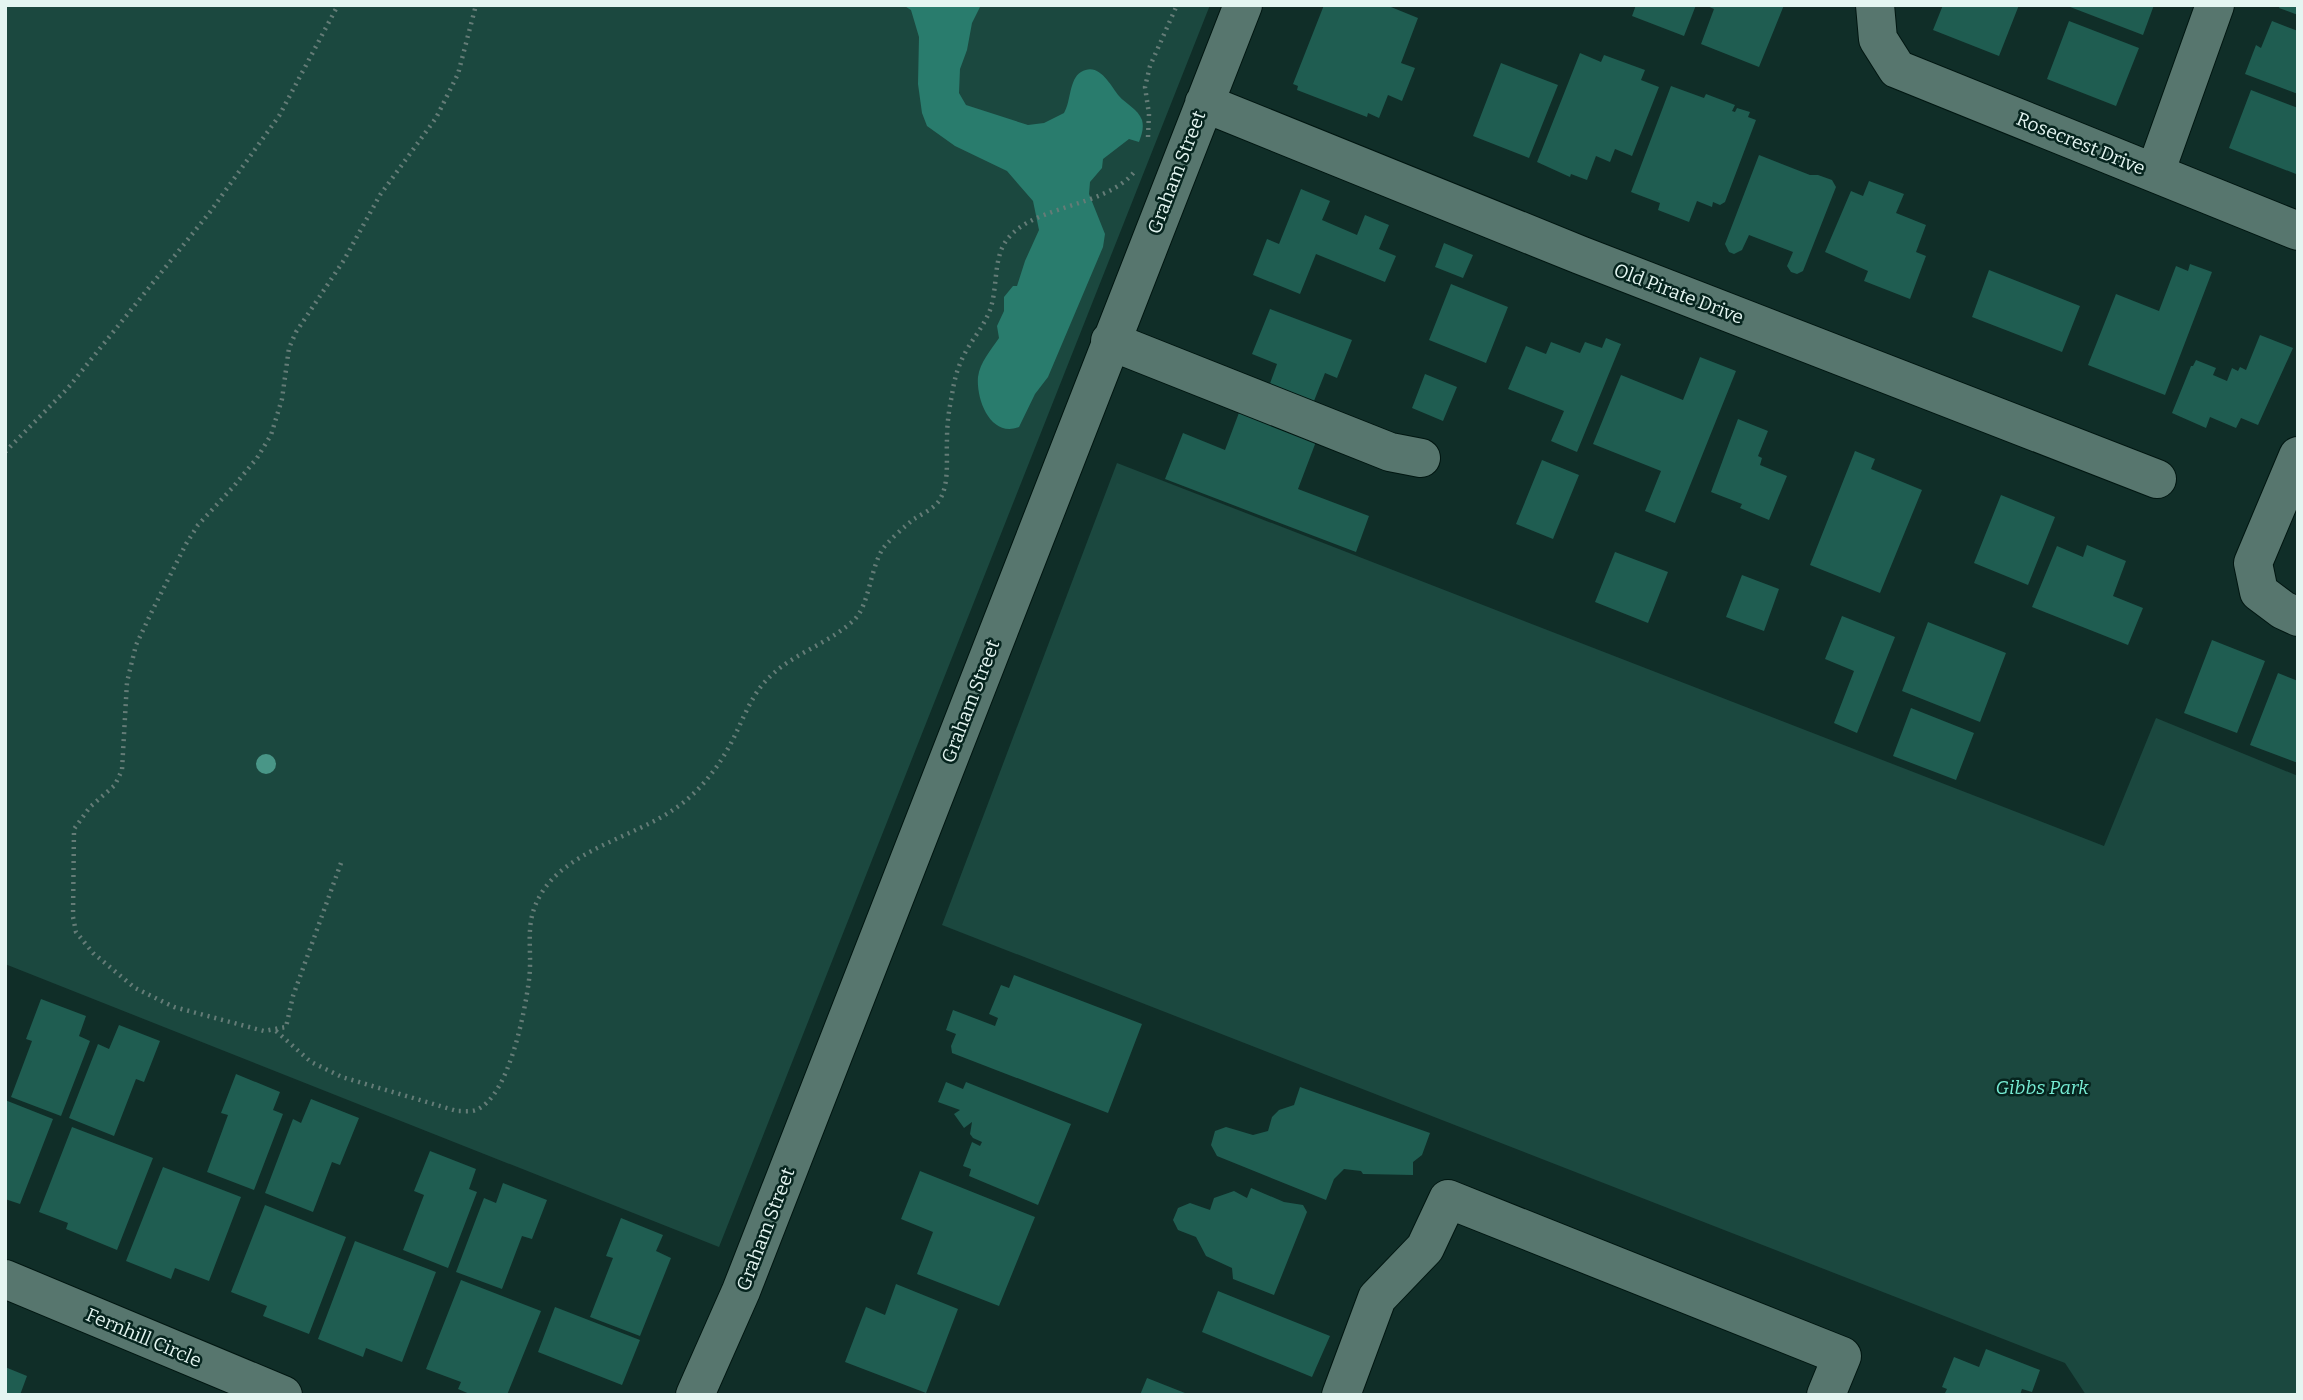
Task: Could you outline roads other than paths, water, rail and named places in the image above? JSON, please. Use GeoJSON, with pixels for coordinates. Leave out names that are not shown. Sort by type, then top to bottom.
{"type":"FeatureCollection","features":[{"type":"Feature","properties":{"kind":"street","name":"Graham Street"},"geometry":{"type":"LineString","coordinates":[[695,1395],[741,1291],[1243,5]]}},
{"type":"Feature","properties":{"kind":"street"},"geometry":{"type":"LineString","coordinates":[[2155,173],[2216,5]]}},
{"type":"Feature","properties":{"kind":"street","name":"Rosecrest Drive"},"geometry":{"type":"LineString","coordinates":[[1877,22],[1898,69],[2298,231]]}},
{"type":"Feature","properties":{"kind":"street","name":"Old Pirate Drive"},"geometry":{"type":"LineString","coordinates":[[1203,103],[1602,263],[2157,479]]}},
{"type":"Feature","properties":{"kind":"street"},"geometry":{"type":"LineString","coordinates":[[1110,341],[1390,452],[1421,458]]}},
{"type":"Feature","properties":{"kind":"street"},"geometry":{"type":"LineString","coordinates":[[2298,456],[2253,563],[2259,592],[2283,610],[2298,617]]}},
{"type":"Feature","properties":{"kind":"street"},"geometry":{"type":"LineString","coordinates":[[1340,1395],[1377,1298],[1425,1248],[1448,1199],[1842,1356],[1826,1395]]}},
{"type":"Feature","properties":{"kind":"street","name":"Fernhill Circle"},"geometry":{"type":"LineString","coordinates":[[5,1279],[283,1395]]}},
{"type":"Feature","properties":{"kind":"park label","name":"Gibbs Park"},"geometry":{"type":"Point","coordinates":[2042,1087]}}]}
